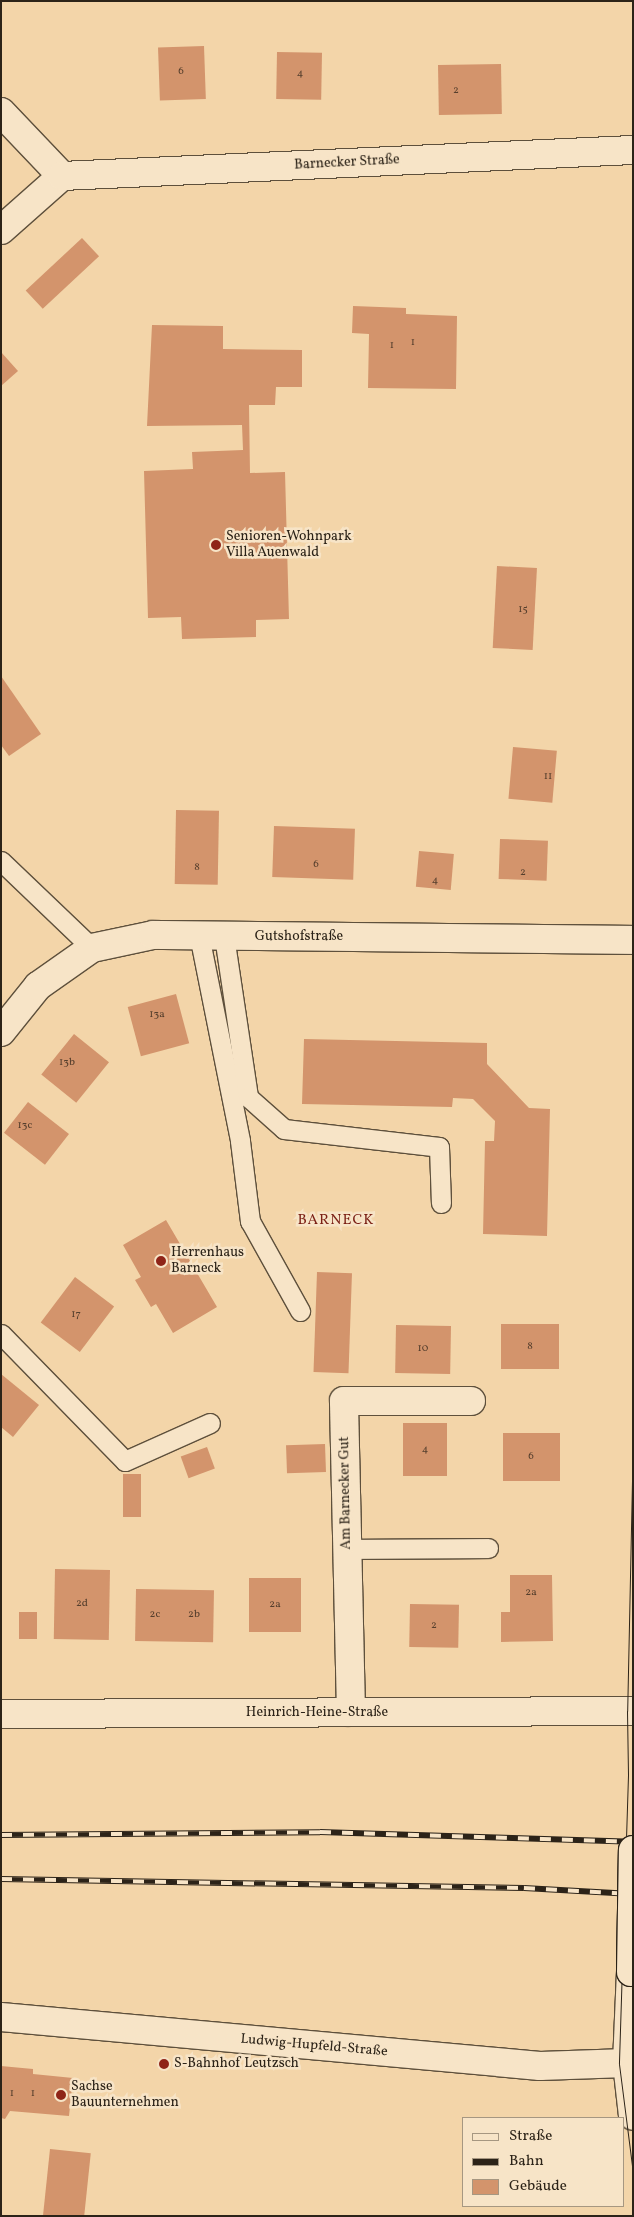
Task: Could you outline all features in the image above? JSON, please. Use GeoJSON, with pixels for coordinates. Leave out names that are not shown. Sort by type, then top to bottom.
{"type":"FeatureCollection","features":[{"type":"Feature","properties":{"kind":"street"},"geometry":{"type":"LineString","coordinates":[[1,112],[62,176],[1,230]]}},
{"type":"Feature","properties":{"kind":"street","name":"Barnecker Straße"},"geometry":{"type":"LineString","coordinates":[[62,176],[633,150]]}},
{"type":"Feature","properties":{"kind":"street","name":"Gutshofstraße"},"geometry":{"type":"LineString","coordinates":[[1,1032],[38,986],[92,948],[153,935],[633,940]]}},
{"type":"Feature","properties":{"kind":"street","name":"Am Barnecker Gut"},"geometry":{"type":"LineString","coordinates":[[350,1712],[344,1401],[470,1401]]}},
{"type":"Feature","properties":{"kind":"street","name":"Heinrich-Heine-Straße"},"geometry":{"type":"LineString","coordinates":[[1,1714],[633,1711]]}},
{"type":"Feature","properties":{"kind":"street"},"geometry":{"type":"LineString","coordinates":[[633,1850],[630,2062],[633,2116]]}},
{"type":"Feature","properties":{"kind":"street","name":"Ludwig-Hupfeld-Straße"},"geometry":{"type":"LineString","coordinates":[[1,2017],[540,2066],[630,2062]]}},
{"type":"Feature","properties":{"kind":"lane"},"geometry":{"type":"LineString","coordinates":[[1,861],[92,948]]}},
{"type":"Feature","properties":{"kind":"lane"},"geometry":{"type":"LineString","coordinates":[[212,936],[248,1097],[284,1129],[439,1147],[441,1203]]}},
{"type":"Feature","properties":{"kind":"lane"},"geometry":{"type":"LineString","coordinates":[[212,936],[250,1221],[300,1310]]}},
{"type":"Feature","properties":{"kind":"lane"},"geometry":{"type":"LineString","coordinates":[[1,1334],[125,1462],[210,1423]]}},
{"type":"Feature","properties":{"kind":"lane"},"geometry":{"type":"LineString","coordinates":[[347,1549],[488,1548]]}},
{"type":"Feature","properties":{"kind":"building"},"geometry":{"type":"Polygon","coordinates":[[[204,46],[206,99],[160,101],[158,48],[204,46]]]}},
{"type":"Feature","properties":{"kind":"building"},"geometry":{"type":"Polygon","coordinates":[[[277,52],[322,53],[321,100],[276,99],[277,52]]]}},
{"type":"Feature","properties":{"kind":"building"},"geometry":{"type":"Polygon","coordinates":[[[501,64],[502,114],[439,115],[438,65],[501,64]]]}},
{"type":"Feature","properties":{"kind":"building"},"geometry":{"type":"Polygon","coordinates":[[[82,238],[99,256],[43,309],[26,291],[82,238]]]}},
{"type":"Feature","properties":{"kind":"building"},"geometry":{"type":"Polygon","coordinates":[[[353,306],[406,308],[406,314],[457,316],[456,389],[368,388],[369,334],[352,333],[353,306]]]}},
{"type":"Feature","properties":{"kind":"building","name":"Senioren-Wohnpark Villa Auenwald"},"geometry":{"type":"Polygon","coordinates":[[[152,325],[223,326],[223,349],[302,350],[302,387],[276,387],[275,405],[249,405],[250,473],[285,472],[289,619],[256,620],[256,637],[182,639],[181,617],[148,618],[144,471],[193,469],[192,452],[243,450],[242,425],[147,426],[152,325]]]}},
{"type":"Feature","properties":{"kind":"building"},"geometry":{"type":"Polygon","coordinates":[[[1,352],[18,371],[1,386],[1,352]]]}},
{"type":"Feature","properties":{"kind":"building"},"geometry":{"type":"Polygon","coordinates":[[[497,566],[537,568],[533,650],[493,648],[497,566]]]}},
{"type":"Feature","properties":{"kind":"building"},"geometry":{"type":"Polygon","coordinates":[[[1,676],[41,734],[9,756],[1,745],[1,676]]]}},
{"type":"Feature","properties":{"kind":"building"},"geometry":{"type":"Polygon","coordinates":[[[513,747],[557,751],[552,803],[508,799],[513,747]]]}},
{"type":"Feature","properties":{"kind":"building"},"geometry":{"type":"Polygon","coordinates":[[[176,810],[219,811],[218,885],[175,884],[176,810]]]}},
{"type":"Feature","properties":{"kind":"building"},"geometry":{"type":"Polygon","coordinates":[[[274,826],[355,829],[353,880],[272,877],[274,826]]]}},
{"type":"Feature","properties":{"kind":"building"},"geometry":{"type":"Polygon","coordinates":[[[500,839],[548,841],[547,881],[499,879],[500,839]]]}},
{"type":"Feature","properties":{"kind":"building"},"geometry":{"type":"Polygon","coordinates":[[[419,851],[454,854],[451,890],[416,887],[419,851]]]}},
{"type":"Feature","properties":{"kind":"building"},"geometry":{"type":"Polygon","coordinates":[[[176,994],[189,1043],[141,1056],[128,1007],[176,994]]]}},
{"type":"Feature","properties":{"kind":"building"},"geometry":{"type":"Polygon","coordinates":[[[74,1034],[109,1062],[76,1103],[41,1074],[74,1034]]]}},
{"type":"Feature","properties":{"kind":"building"},"geometry":{"type":"Polygon","coordinates":[[[304,1039],[487,1043],[487,1064],[529,1108],[550,1109],[547,1236],[483,1234],[485,1141],[494,1141],[495,1121],[473,1099],[453,1098],[452,1107],[302,1104],[304,1039]]]}},
{"type":"Feature","properties":{"kind":"building"},"geometry":{"type":"Polygon","coordinates":[[[28,1102],[69,1134],[45,1165],[4,1133],[28,1102]]]}},
{"type":"Feature","properties":{"kind":"building","name":"Herrenhaus Barneck"},"geometry":{"type":"Polygon","coordinates":[[[166,1220],[217,1307],[173,1333],[156,1304],[151,1307],[135,1280],[141,1277],[123,1245],[166,1220]]]}},
{"type":"Feature","properties":{"kind":"building"},"geometry":{"type":"Polygon","coordinates":[[[317,1272],[352,1273],[348,1373],[314,1372],[317,1272]]]}},
{"type":"Feature","properties":{"kind":"building"},"geometry":{"type":"Polygon","coordinates":[[[75,1277],[114,1306],[80,1352],[41,1323],[75,1277]]]}},
{"type":"Feature","properties":{"kind":"building"},"geometry":{"type":"Polygon","coordinates":[[[501,1324],[559,1324],[559,1369],[501,1369],[501,1324]]]}},
{"type":"Feature","properties":{"kind":"building"},"geometry":{"type":"Polygon","coordinates":[[[396,1325],[451,1326],[450,1374],[395,1373],[396,1325]]]}},
{"type":"Feature","properties":{"kind":"building"},"geometry":{"type":"Polygon","coordinates":[[[1,1374],[39,1405],[13,1437],[1,1427],[1,1374]]]}},
{"type":"Feature","properties":{"kind":"building"},"geometry":{"type":"Polygon","coordinates":[[[403,1423],[447,1423],[447,1476],[403,1476],[403,1423]]]}},
{"type":"Feature","properties":{"kind":"building"},"geometry":{"type":"Polygon","coordinates":[[[503,1433],[560,1433],[560,1481],[503,1481],[503,1433]]]}},
{"type":"Feature","properties":{"kind":"building"},"geometry":{"type":"Polygon","coordinates":[[[325,1444],[326,1472],[287,1473],[286,1445],[325,1444]]]}},
{"type":"Feature","properties":{"kind":"building"},"geometry":{"type":"Polygon","coordinates":[[[207,1447],[215,1469],[189,1478],[181,1457],[207,1447]]]}},
{"type":"Feature","properties":{"kind":"building"},"geometry":{"type":"Polygon","coordinates":[[[123,1474],[141,1474],[141,1517],[123,1517],[123,1474]]]}},
{"type":"Feature","properties":{"kind":"building"},"geometry":{"type":"Polygon","coordinates":[[[55,1569],[110,1570],[109,1640],[54,1639],[55,1569]]]}},
{"type":"Feature","properties":{"kind":"building"},"geometry":{"type":"Polygon","coordinates":[[[510,1575],[552,1575],[553,1641],[501,1642],[501,1612],[510,1612],[510,1575]]]}},
{"type":"Feature","properties":{"kind":"building"},"geometry":{"type":"Polygon","coordinates":[[[249,1578],[301,1578],[301,1632],[249,1632],[249,1578]]]}},
{"type":"Feature","properties":{"kind":"building"},"geometry":{"type":"Polygon","coordinates":[[[136,1589],[214,1590],[213,1642],[135,1641],[136,1589]]]}},
{"type":"Feature","properties":{"kind":"building"},"geometry":{"type":"Polygon","coordinates":[[[410,1604],[459,1605],[458,1648],[409,1647],[410,1604]]]}},
{"type":"Feature","properties":{"kind":"building"},"geometry":{"type":"Polygon","coordinates":[[[19,1612],[37,1612],[37,1639],[19,1639],[19,1612]]]}},
{"type":"Feature","properties":{"kind":"building"},"geometry":{"type":"Polygon","coordinates":[[[1,2066],[33,2069],[33,2074],[73,2078],[69,2116],[10,2111],[5,2119],[1,2118],[1,2066]]]}},
{"type":"Feature","properties":{"kind":"building"},"geometry":{"type":"Polygon","coordinates":[[[50,2149],[91,2153],[84,2216],[43,2216],[50,2149]]]}},
{"type":"Feature","properties":{"kind":"tram line"},"geometry":{"type":"LineString","coordinates":[[633,1433],[627,1711],[628,1775],[619,2064],[633,2174]]}},
{"type":"Feature","properties":{"kind":"railway"},"geometry":{"type":"LineString","coordinates":[[1,1835],[320,1832],[633,1842]]}},
{"type":"Feature","properties":{"kind":"railway"},"geometry":{"type":"LineString","coordinates":[[1,1879],[524,1888],[633,1894]]}},
{"type":"Feature","properties":{"kind":"place","name":"Senioren-Wohnpark Villa Auenwald"},"geometry":{"type":"Point","coordinates":[216,545]}},
{"type":"Feature","properties":{"kind":"place","name":"Herrenhaus Barneck"},"geometry":{"type":"Point","coordinates":[161,1261]}},
{"type":"Feature","properties":{"kind":"place","name":"S-Bahnhof Leutzsch"},"geometry":{"type":"Point","coordinates":[164,2064]}},
{"type":"Feature","properties":{"kind":"place","name":"Sachse Bauunternehmen"},"geometry":{"type":"Point","coordinates":[61,2095]}},
{"type":"Feature","properties":{"kind":"district","name":"BARNECK"},"geometry":{"type":"Point","coordinates":[336,1221]}}]}
